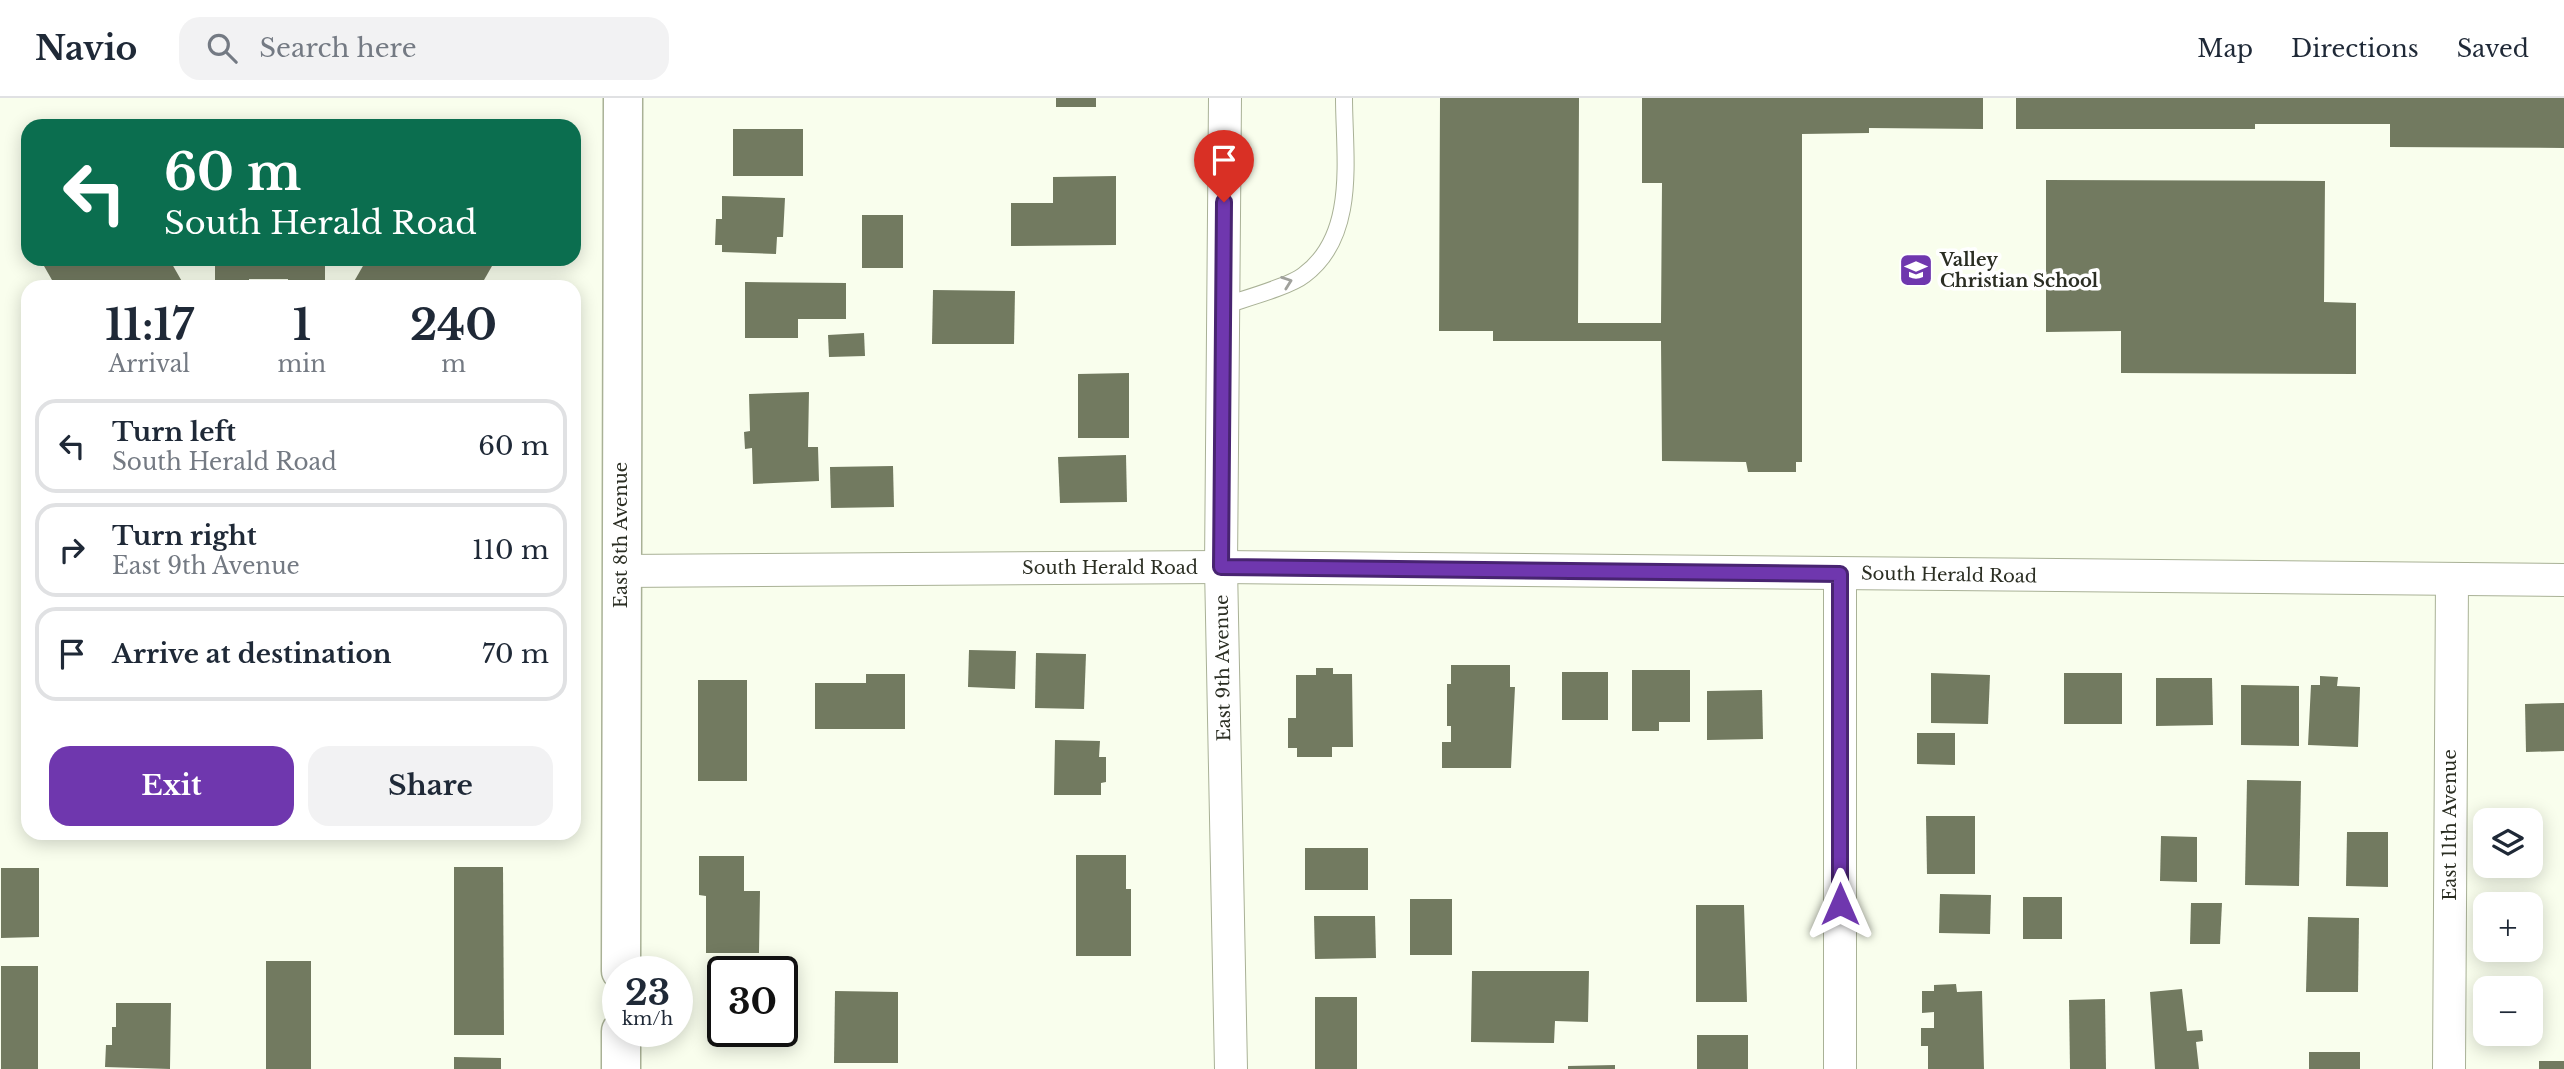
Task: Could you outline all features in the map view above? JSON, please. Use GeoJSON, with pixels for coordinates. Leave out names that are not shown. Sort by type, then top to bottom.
{"type":"FeatureCollection","features":[{"type":"Feature","properties":{"kind":"street","name":"East 8th Avenue"},"geometry":{"type":"LineString","coordinates":[[621,956],[623,98]]}},
{"type":"Feature","properties":{"kind":"street","name":"East 9th Avenue"},"geometry":{"type":"LineString","coordinates":[[1225,98],[1221,567],[1230,1069]]}},
{"type":"Feature","properties":{"kind":"street","name":"South Herald Road"},"geometry":{"type":"LineString","coordinates":[[621,571],[1221,567],[2564,580]]}},
{"type":"Feature","properties":{"kind":"street"},"geometry":{"type":"LineString","coordinates":[[1840,574],[1840,1069]]}},
{"type":"Feature","properties":{"kind":"street","name":"East 11th Avenue"},"geometry":{"type":"LineString","coordinates":[[2449,1069],[2452,581]]}},
{"type":"Feature","properties":{"kind":"street"},"geometry":{"type":"LineString","coordinates":[[621,1047],[621,1069]]}},
{"type":"Feature","properties":{"kind":"lane"},"geometry":{"type":"LineString","coordinates":[[1223,306],[1303,276],[1328,249],[1343,212],[1344,98]]}},
{"type":"Feature","properties":{"kind":"building"},"geometry":{"type":"Polygon","coordinates":[[[1056,98],[1096,98],[1096,107],[1056,107],[1056,98]]]}},
{"type":"Feature","properties":{"kind":"building"},"geometry":{"type":"Polygon","coordinates":[[[1440,98],[1579,98],[1578,323],[1661,323],[1662,183],[1642,183],[1642,98],[1983,98],[1983,129],[1869,128],[1869,133],[1802,134],[1802,462],[1796,462],[1796,472],[1748,472],[1746,462],[1662,461],[1661,341],[1493,341],[1493,331],[1439,331],[1440,98]]]}},
{"type":"Feature","properties":{"kind":"building"},"geometry":{"type":"Polygon","coordinates":[[[2016,98],[2564,98],[2564,148],[2390,147],[2390,124],[2255,124],[2255,129],[2016,129],[2016,98]]]}},
{"type":"Feature","properties":{"kind":"building"},"geometry":{"type":"Polygon","coordinates":[[[733,129],[803,129],[803,176],[733,176],[733,129]]]}},
{"type":"Feature","properties":{"kind":"building"},"geometry":{"type":"Polygon","coordinates":[[[1116,176],[1116,245],[1011,246],[1011,203],[1053,203],[1053,177],[1116,176]]]}},
{"type":"Feature","properties":{"kind":"building"},"geometry":{"type":"Polygon","coordinates":[[[2046,180],[2325,181],[2324,302],[2356,303],[2356,374],[2121,373],[2121,331],[2046,332],[2046,180]]]}},
{"type":"Feature","properties":{"kind":"building"},"geometry":{"type":"Polygon","coordinates":[[[722,196],[785,198],[783,237],[777,237],[776,254],[722,252],[722,245],[715,245],[716,219],[722,219],[722,196]]]}},
{"type":"Feature","properties":{"kind":"building"},"geometry":{"type":"Polygon","coordinates":[[[862,215],[903,215],[903,268],[862,268],[862,215]]]}},
{"type":"Feature","properties":{"kind":"building"},"geometry":{"type":"Polygon","coordinates":[[[44,266],[173,266],[181,280],[52,280],[44,266]]]}},
{"type":"Feature","properties":{"kind":"building"},"geometry":{"type":"Polygon","coordinates":[[[215,266],[325,266],[325,280],[215,280],[215,266]]]}},
{"type":"Feature","properties":{"kind":"building"},"geometry":{"type":"Polygon","coordinates":[[[363,266],[492,266],[484,280],[355,280],[363,266]]]}},
{"type":"Feature","properties":{"kind":"building"},"geometry":{"type":"Polygon","coordinates":[[[745,282],[846,283],[846,319],[798,319],[798,338],[745,338],[745,282]]]}},
{"type":"Feature","properties":{"kind":"building"},"geometry":{"type":"Polygon","coordinates":[[[933,290],[1015,291],[1014,344],[932,344],[933,290]]]}},
{"type":"Feature","properties":{"kind":"building"},"geometry":{"type":"Polygon","coordinates":[[[864,333],[865,356],[829,357],[828,335],[864,333]]]}},
{"type":"Feature","properties":{"kind":"building"},"geometry":{"type":"Polygon","coordinates":[[[1129,373],[1129,438],[1078,438],[1078,374],[1129,373]]]}},
{"type":"Feature","properties":{"kind":"building"},"geometry":{"type":"Polygon","coordinates":[[[809,392],[808,447],[818,447],[819,481],[753,484],[752,448],[745,449],[744,432],[750,431],[749,394],[809,392]]]}},
{"type":"Feature","properties":{"kind":"building"},"geometry":{"type":"Polygon","coordinates":[[[1126,455],[1127,502],[1060,503],[1058,457],[1126,455]]]}},
{"type":"Feature","properties":{"kind":"building"},"geometry":{"type":"Polygon","coordinates":[[[893,466],[894,507],[831,508],[830,467],[893,466]]]}},
{"type":"Feature","properties":{"kind":"building"},"geometry":{"type":"Polygon","coordinates":[[[969,650],[1016,651],[1015,689],[968,687],[969,650]]]}},
{"type":"Feature","properties":{"kind":"building"},"geometry":{"type":"Polygon","coordinates":[[[1036,653],[1086,654],[1084,709],[1035,708],[1036,653]]]}},
{"type":"Feature","properties":{"kind":"building"},"geometry":{"type":"Polygon","coordinates":[[[1451,665],[1510,665],[1510,687],[1515,687],[1511,768],[1442,768],[1442,742],[1451,742],[1451,726],[1447,726],[1447,684],[1451,684],[1451,665]]]}},
{"type":"Feature","properties":{"kind":"building"},"geometry":{"type":"Polygon","coordinates":[[[1316,668],[1333,668],[1333,674],[1352,674],[1353,747],[1332,747],[1332,757],[1297,757],[1297,748],[1288,748],[1288,718],[1296,718],[1296,675],[1316,675],[1316,668]]]}},
{"type":"Feature","properties":{"kind":"building"},"geometry":{"type":"Polygon","coordinates":[[[1632,670],[1690,670],[1690,722],[1659,722],[1659,731],[1632,731],[1632,670]]]}},
{"type":"Feature","properties":{"kind":"building"},"geometry":{"type":"Polygon","coordinates":[[[1562,672],[1608,672],[1608,720],[1562,720],[1562,672]]]}},
{"type":"Feature","properties":{"kind":"building"},"geometry":{"type":"Polygon","coordinates":[[[1931,673],[1990,675],[1988,724],[1931,723],[1931,673]]]}},
{"type":"Feature","properties":{"kind":"building"},"geometry":{"type":"Polygon","coordinates":[[[2064,673],[2122,673],[2122,724],[2064,724],[2064,673]]]}},
{"type":"Feature","properties":{"kind":"building"},"geometry":{"type":"Polygon","coordinates":[[[866,674],[905,674],[905,729],[815,729],[815,683],[866,683],[866,674]]]}},
{"type":"Feature","properties":{"kind":"building"},"geometry":{"type":"Polygon","coordinates":[[[2320,676],[2338,677],[2337,686],[2360,687],[2358,747],[2308,745],[2311,685],[2320,685],[2320,676]]]}},
{"type":"Feature","properties":{"kind":"building"},"geometry":{"type":"Polygon","coordinates":[[[2156,678],[2212,678],[2213,725],[2156,726],[2156,678]]]}},
{"type":"Feature","properties":{"kind":"building"},"geometry":{"type":"Polygon","coordinates":[[[698,680],[747,680],[747,781],[698,781],[698,680]]]}},
{"type":"Feature","properties":{"kind":"building"},"geometry":{"type":"Polygon","coordinates":[[[2241,685],[2299,686],[2299,746],[2241,745],[2241,685]]]}},
{"type":"Feature","properties":{"kind":"building"},"geometry":{"type":"Polygon","coordinates":[[[1762,690],[1763,739],[1707,740],[1707,691],[1762,690]]]}},
{"type":"Feature","properties":{"kind":"building"},"geometry":{"type":"Polygon","coordinates":[[[2564,703],[2564,751],[2526,752],[2525,704],[2564,703]]]}},
{"type":"Feature","properties":{"kind":"building"},"geometry":{"type":"Polygon","coordinates":[[[1917,733],[1955,733],[1955,765],[1917,764],[1917,733]]]}},
{"type":"Feature","properties":{"kind":"building"},"geometry":{"type":"Polygon","coordinates":[[[1055,740],[1100,741],[1099,757],[1106,757],[1106,782],[1101,783],[1101,795],[1054,795],[1055,740]]]}},
{"type":"Feature","properties":{"kind":"building"},"geometry":{"type":"Polygon","coordinates":[[[2247,780],[2301,781],[2299,886],[2245,885],[2247,780]]]}},
{"type":"Feature","properties":{"kind":"building"},"geometry":{"type":"Polygon","coordinates":[[[1926,816],[1975,816],[1975,874],[1927,874],[1926,816]]]}},
{"type":"Feature","properties":{"kind":"building"},"geometry":{"type":"Polygon","coordinates":[[[2347,832],[2388,832],[2388,887],[2346,886],[2347,832]]]}},
{"type":"Feature","properties":{"kind":"building"},"geometry":{"type":"Polygon","coordinates":[[[2161,836],[2197,837],[2197,882],[2160,881],[2161,836]]]}},
{"type":"Feature","properties":{"kind":"building"},"geometry":{"type":"Polygon","coordinates":[[[1305,848],[1368,848],[1368,890],[1305,890],[1305,848]]]}},
{"type":"Feature","properties":{"kind":"building"},"geometry":{"type":"Polygon","coordinates":[[[1076,855],[1126,855],[1126,889],[1131,889],[1131,956],[1076,956],[1076,855]]]}},
{"type":"Feature","properties":{"kind":"building"},"geometry":{"type":"Polygon","coordinates":[[[699,856],[744,856],[744,891],[760,891],[759,953],[706,953],[706,896],[699,895],[699,856]]]}},
{"type":"Feature","properties":{"kind":"building"},"geometry":{"type":"Polygon","coordinates":[[[454,867],[503,867],[504,1035],[454,1035],[454,867]]]}},
{"type":"Feature","properties":{"kind":"building"},"geometry":{"type":"Polygon","coordinates":[[[1,868],[39,868],[39,937],[1,938],[1,868]]]}},
{"type":"Feature","properties":{"kind":"building"},"geometry":{"type":"Polygon","coordinates":[[[1940,894],[1991,895],[1990,934],[1939,933],[1940,894]]]}},
{"type":"Feature","properties":{"kind":"building"},"geometry":{"type":"Polygon","coordinates":[[[2023,897],[2062,897],[2062,939],[2023,939],[2023,897]]]}},
{"type":"Feature","properties":{"kind":"building"},"geometry":{"type":"Polygon","coordinates":[[[1410,899],[1452,899],[1452,955],[1410,955],[1410,899]]]}},
{"type":"Feature","properties":{"kind":"building"},"geometry":{"type":"Polygon","coordinates":[[[2191,903],[2222,903],[2220,944],[2190,944],[2191,903]]]}},
{"type":"Feature","properties":{"kind":"building"},"geometry":{"type":"Polygon","coordinates":[[[1696,905],[1744,905],[1747,1002],[1696,1002],[1696,905]]]}},
{"type":"Feature","properties":{"kind":"building"},"geometry":{"type":"Polygon","coordinates":[[[1314,916],[1375,916],[1376,958],[1315,959],[1314,916]]]}},
{"type":"Feature","properties":{"kind":"building"},"geometry":{"type":"Polygon","coordinates":[[[2308,917],[2359,918],[2358,992],[2306,992],[2308,917]]]}},
{"type":"Feature","properties":{"kind":"building"},"geometry":{"type":"Polygon","coordinates":[[[266,961],[311,961],[311,1069],[266,1069],[266,961]]]}},
{"type":"Feature","properties":{"kind":"building"},"geometry":{"type":"Polygon","coordinates":[[[1,966],[38,966],[38,1069],[1,1069],[1,966]]]}},
{"type":"Feature","properties":{"kind":"building"},"geometry":{"type":"Polygon","coordinates":[[[1472,971],[1589,971],[1588,1022],[1555,1021],[1554,1043],[1471,1042],[1472,971]]]}},
{"type":"Feature","properties":{"kind":"building"},"geometry":{"type":"Polygon","coordinates":[[[1956,984],[1957,992],[1982,991],[1984,1069],[1928,1069],[1928,1046],[1921,1046],[1921,1028],[1934,1028],[1934,1012],[1922,1013],[1922,991],[1934,991],[1934,985],[1956,984]]]}},
{"type":"Feature","properties":{"kind":"building"},"geometry":{"type":"Polygon","coordinates":[[[2182,989],[2187,1031],[2202,1030],[2203,1041],[2196,1042],[2199,1069],[2155,1069],[2150,992],[2182,989]]]}},
{"type":"Feature","properties":{"kind":"building"},"geometry":{"type":"Polygon","coordinates":[[[835,991],[898,992],[898,1063],[834,1063],[835,991]]]}},
{"type":"Feature","properties":{"kind":"building"},"geometry":{"type":"Polygon","coordinates":[[[1315,997],[1357,997],[1357,1069],[1315,1069],[1315,997]]]}},
{"type":"Feature","properties":{"kind":"building"},"geometry":{"type":"Polygon","coordinates":[[[2105,999],[2106,1069],[2070,1069],[2069,1000],[2105,999]]]}},
{"type":"Feature","properties":{"kind":"building"},"geometry":{"type":"Polygon","coordinates":[[[116,1003],[171,1003],[170,1069],[105,1067],[106,1045],[112,1045],[112,1027],[116,1027],[116,1003]]]}},
{"type":"Feature","properties":{"kind":"building"},"geometry":{"type":"Polygon","coordinates":[[[1697,1035],[1748,1035],[1748,1069],[1697,1069],[1697,1035]]]}},
{"type":"Feature","properties":{"kind":"building"},"geometry":{"type":"Polygon","coordinates":[[[2309,1052],[2360,1052],[2360,1069],[2309,1069],[2309,1052]]]}},
{"type":"Feature","properties":{"kind":"building"},"geometry":{"type":"Polygon","coordinates":[[[454,1057],[501,1058],[501,1069],[454,1069],[454,1057]]]}},
{"type":"Feature","properties":{"kind":"building"},"geometry":{"type":"Polygon","coordinates":[[[2539,1061],[2564,1061],[2564,1069],[2539,1069],[2539,1061]]]}},
{"type":"Feature","properties":{"kind":"building"},"geometry":{"type":"Polygon","coordinates":[[[1615,1065],[1615,1069],[1568,1069],[1568,1066],[1615,1065]]]}},
{"type":"Feature","properties":{"kind":"place","name":"Valley Christian School"},"geometry":{"type":"Point","coordinates":[1916,270]}},
{"type":"Feature","properties":{"kind":"route"},"geometry":{"type":"LineString","coordinates":[[1224,202],[1221,567],[1840,574],[1840,904]]}}]}
